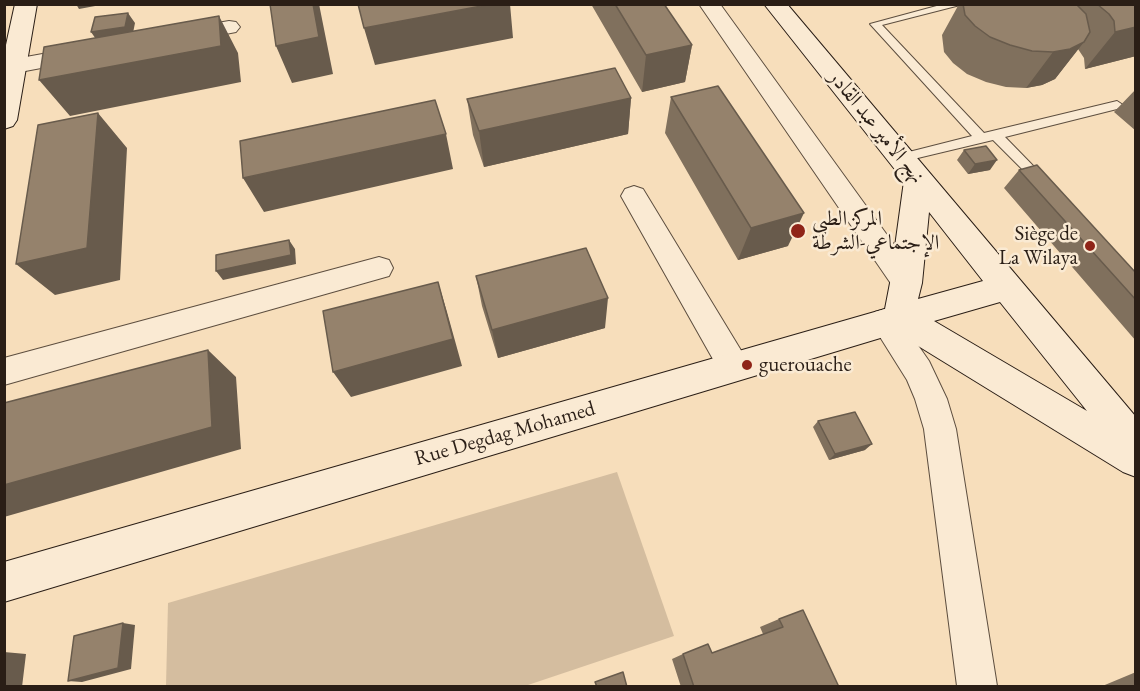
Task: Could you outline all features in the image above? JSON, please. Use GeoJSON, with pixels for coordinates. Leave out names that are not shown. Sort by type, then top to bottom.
{"type":"FeatureCollection","features":[{"type":"Feature","properties":{"kind":"main road"},"geometry":{"type":"LineString","coordinates":[[4,120],[10,67],[26,4]]}},
{"type":"Feature","properties":{"kind":"main road","name":"نهج الأمير عبد القادر"},"geometry":{"type":"LineString","coordinates":[[776,4],[1136,446]]}},
{"type":"Feature","properties":{"kind":"main road"},"geometry":{"type":"LineString","coordinates":[[909,169],[906,283],[892,319],[1136,460]]}},
{"type":"Feature","properties":{"kind":"main road","name":"Rue Degdag Mohamed"},"geometry":{"type":"LineString","coordinates":[[4,582],[1006,287]]}},
{"type":"Feature","properties":{"kind":"street"},"geometry":{"type":"LineString","coordinates":[[709,4],[906,283]]}},
{"type":"Feature","properties":{"kind":"street"},"geometry":{"type":"LineString","coordinates":[[161,39],[229,27]]}},
{"type":"Feature","properties":{"kind":"street"},"geometry":{"type":"LineString","coordinates":[[10,67],[105,50]]}},
{"type":"Feature","properties":{"kind":"street"},"geometry":{"type":"LineString","coordinates":[[634,196],[734,367]]}},
{"type":"Feature","properties":{"kind":"street"},"geometry":{"type":"LineString","coordinates":[[4,372],[379,268]]}},
{"type":"Feature","properties":{"kind":"street"},"geometry":{"type":"LineString","coordinates":[[892,319],[931,399],[940,429],[977,687]]}},
{"type":"Feature","properties":{"kind":"lane"},"geometry":{"type":"LineString","coordinates":[[959,4],[875,24],[982,139]]}},
{"type":"Feature","properties":{"kind":"lane"},"geometry":{"type":"LineString","coordinates":[[909,169],[982,139],[1117,105]]}},
{"type":"Feature","properties":{"kind":"lane"},"geometry":{"type":"LineString","coordinates":[[996,135],[1055,194]]}},
{"type":"Feature","properties":{"kind":"shaded area"},"geometry":{"type":"Polygon","coordinates":[[[617,472],[674,636],[525,686],[166,686],[168,603],[617,472]]]}},
{"type":"Feature","properties":{"kind":"building"},"geometry":{"type":"Polygon","coordinates":[[[270,4],[313,4],[319,37],[276,46],[270,4]]]}},
{"type":"Feature","properties":{"kind":"building"},"geometry":{"type":"Polygon","coordinates":[[[358,4],[492,4],[364,28],[358,4]]]}},
{"type":"Feature","properties":{"kind":"building"},"geometry":{"type":"Polygon","coordinates":[[[615,4],[664,4],[692,45],[646,55],[615,4]]]}},
{"type":"Feature","properties":{"kind":"building"},"geometry":{"type":"Polygon","coordinates":[[[963,4],[1076,4],[1086,14],[1090,32],[1084,42],[1070,49],[1053,52],[1032,51],[990,37],[965,15],[963,4]]]}},
{"type":"Feature","properties":{"kind":"building"},"geometry":{"type":"Polygon","coordinates":[[[1097,4],[1136,4],[1136,27],[1115,32],[1114,21],[1097,4]]]}},
{"type":"Feature","properties":{"kind":"building"},"geometry":{"type":"Polygon","coordinates":[[[128,13],[125,27],[91,32],[95,17],[128,13]]]}},
{"type":"Feature","properties":{"kind":"building"},"geometry":{"type":"Polygon","coordinates":[[[219,16],[221,46],[39,80],[44,47],[219,16]]]}},
{"type":"Feature","properties":{"kind":"building"},"geometry":{"type":"Polygon","coordinates":[[[615,68],[631,98],[479,131],[467,99],[615,68]]]}},
{"type":"Feature","properties":{"kind":"building"},"geometry":{"type":"Polygon","coordinates":[[[718,86],[804,213],[751,228],[671,97],[718,86]]]}},
{"type":"Feature","properties":{"kind":"building"},"geometry":{"type":"Polygon","coordinates":[[[435,100],[446,134],[243,178],[240,141],[435,100]]]}},
{"type":"Feature","properties":{"kind":"building"},"geometry":{"type":"Polygon","coordinates":[[[98,113],[87,248],[16,264],[38,125],[98,113]]]}},
{"type":"Feature","properties":{"kind":"building"},"geometry":{"type":"Polygon","coordinates":[[[986,146],[997,160],[975,164],[964,150],[986,146]]]}},
{"type":"Feature","properties":{"kind":"building"},"geometry":{"type":"Polygon","coordinates":[[[1037,165],[1136,273],[1136,300],[1019,170],[1037,165]]]}},
{"type":"Feature","properties":{"kind":"building"},"geometry":{"type":"Polygon","coordinates":[[[289,240],[291,255],[216,271],[216,255],[289,240]]]}},
{"type":"Feature","properties":{"kind":"building"},"geometry":{"type":"Polygon","coordinates":[[[586,248],[608,298],[492,330],[476,276],[586,248]]]}},
{"type":"Feature","properties":{"kind":"building"},"geometry":{"type":"Polygon","coordinates":[[[438,282],[453,339],[333,372],[323,311],[438,282]]]}},
{"type":"Feature","properties":{"kind":"building"},"geometry":{"type":"Polygon","coordinates":[[[208,350],[212,427],[4,485],[4,403],[208,350]]]}},
{"type":"Feature","properties":{"kind":"building"},"geometry":{"type":"Polygon","coordinates":[[[855,412],[872,444],[835,454],[818,421],[855,412]]]}},
{"type":"Feature","properties":{"kind":"building"},"geometry":{"type":"Polygon","coordinates":[[[803,610],[839,687],[694,687],[683,654],[708,644],[712,653],[783,627],[779,619],[803,610]]]}},
{"type":"Feature","properties":{"kind":"building"},"geometry":{"type":"Polygon","coordinates":[[[123,623],[118,668],[68,681],[74,636],[123,623]]]}},
{"type":"Feature","properties":{"kind":"building"},"geometry":{"type":"Polygon","coordinates":[[[623,672],[627,687],[597,687],[595,682],[623,672]]]}},
{"type":"Feature","properties":{"kind":"place","name":"المركز الطبي الإجتماعي-الشرطة"},"geometry":{"type":"Point","coordinates":[798,231]}},
{"type":"Feature","properties":{"kind":"place","name":"Siège de La Wilaya"},"geometry":{"type":"Point","coordinates":[1090,246]}},
{"type":"Feature","properties":{"kind":"place","name":"guerouache"},"geometry":{"type":"Point","coordinates":[747,365]}}]}
